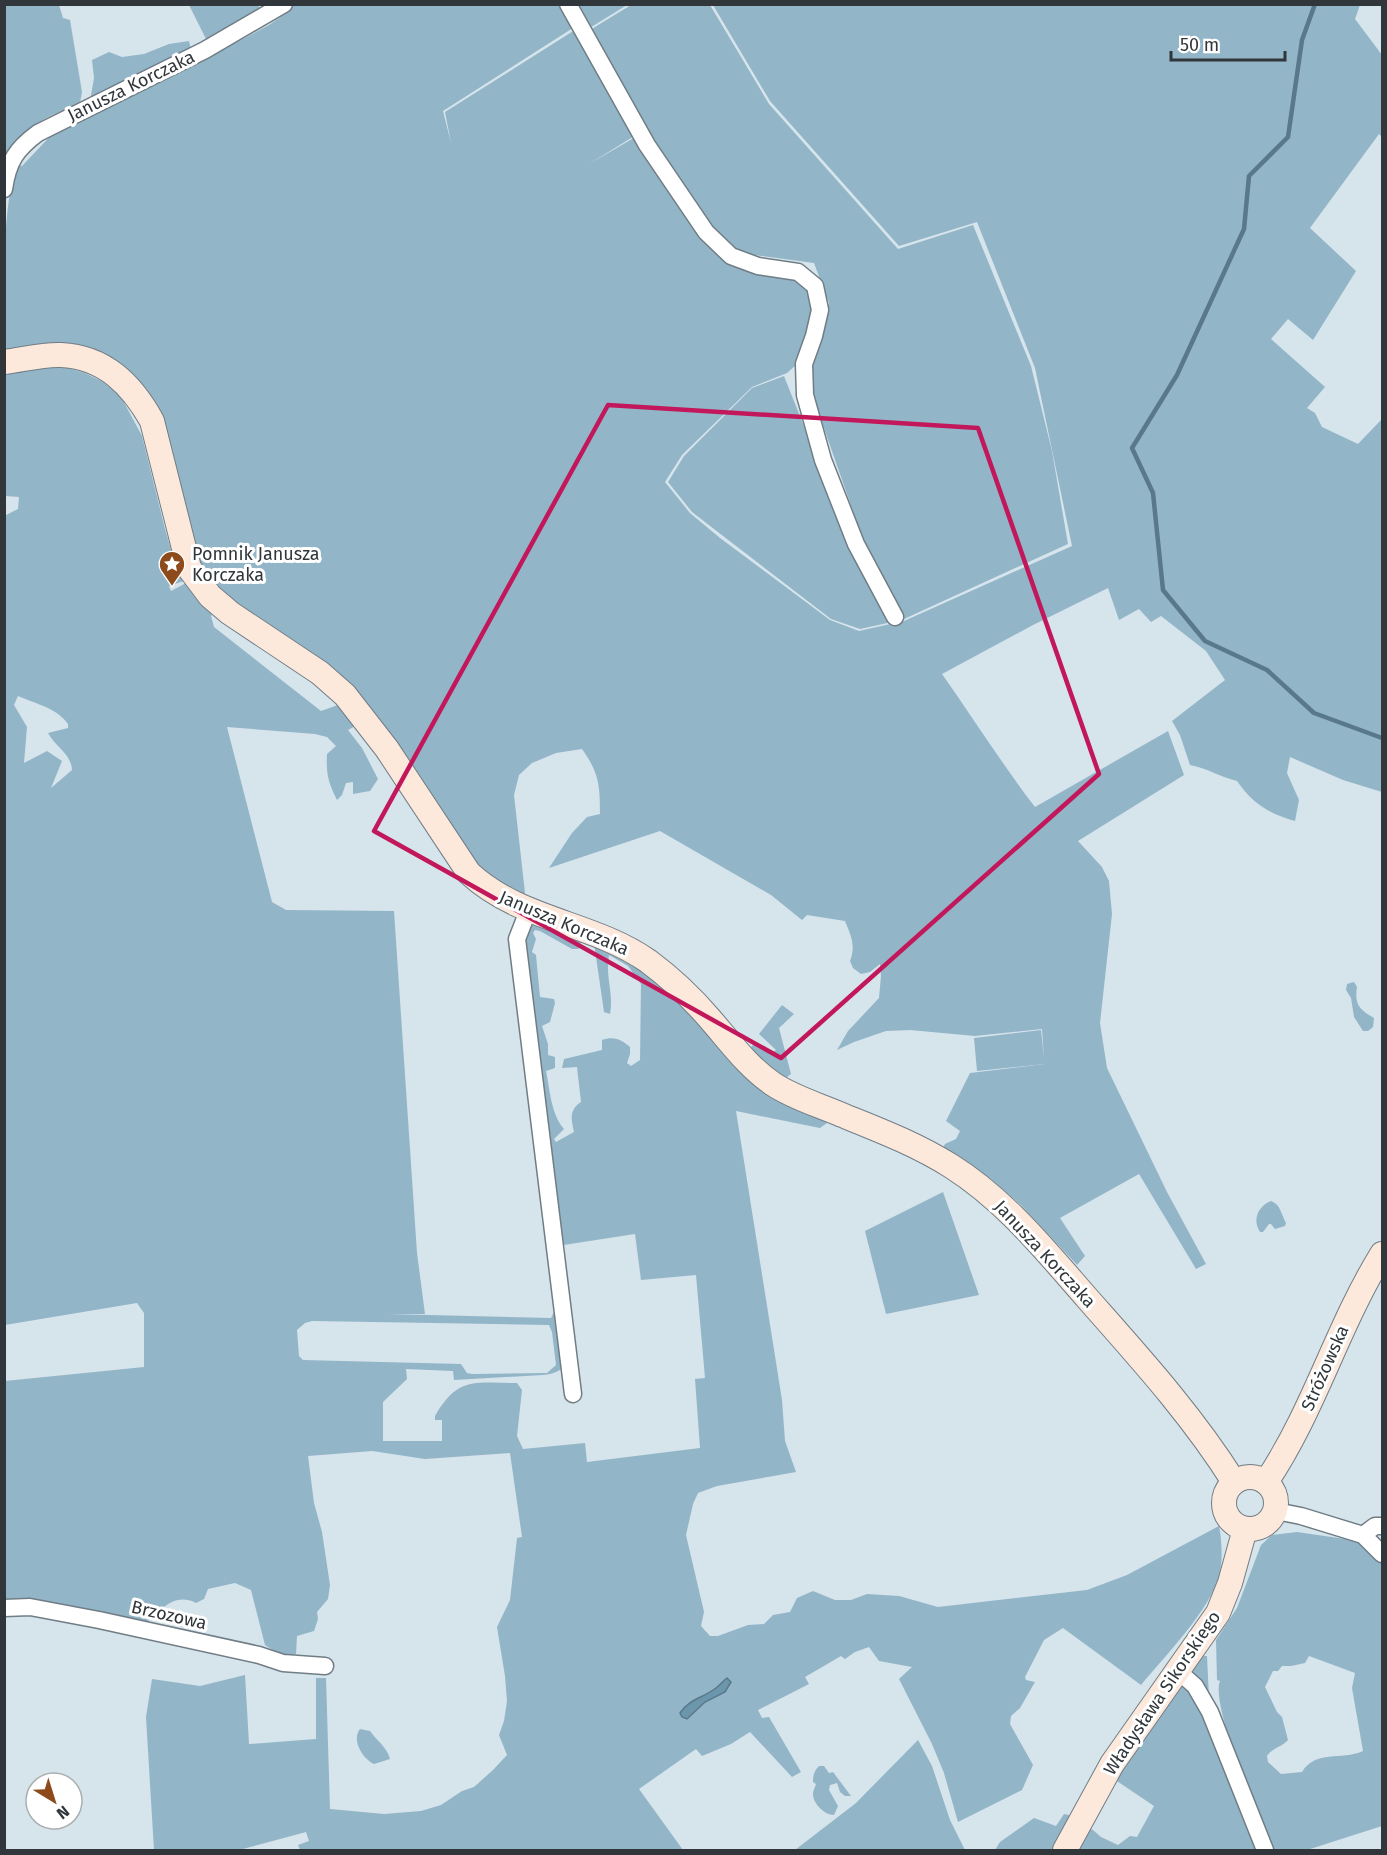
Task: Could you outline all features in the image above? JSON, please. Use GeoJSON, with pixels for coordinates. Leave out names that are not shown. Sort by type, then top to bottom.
{"type":"FeatureCollection","features":[{"type":"Feature","properties":{"kind":"street","name":"Janusza Korczaka"},"geometry":{"type":"LineString","coordinates":[[4,189],[6,175],[13,157],[22,144],[38,133],[205,50],[284,4]]}},
{"type":"Feature","properties":{"kind":"street"},"geometry":{"type":"LineString","coordinates":[[568,4],[647,145],[706,232],[731,256],[758,266],[798,272],[814,286],[820,310],[804,364],[805,395],[823,460],[856,544],[895,617]]}},
{"type":"Feature","properties":{"kind":"street","name":"Janusza Korczaka"},"geometry":{"type":"LineString","coordinates":[[4,362],[59,355],[76,357],[100,365],[117,375],[131,388],[152,421],[189,568],[201,586],[230,613],[320,673],[345,695],[387,749],[469,873],[484,887],[528,911],[620,944],[648,962],[680,988],[749,1063],[774,1084],[801,1099],[914,1145],[967,1176],[994,1198],[1057,1262],[1209,1443],[1234,1482]]}},
{"type":"Feature","properties":{"kind":"street"},"geometry":{"type":"LineString","coordinates":[[528,911],[517,939],[573,1394]]}},
{"type":"Feature","properties":{"kind":"street","name":"Stróżowska"},"geometry":{"type":"LineString","coordinates":[[1266,1482],[1295,1436],[1343,1326],[1383,1254]]}},
{"type":"Feature","properties":{"kind":"street"},"geometry":{"type":"LineString","coordinates":[[1250,1476],[1266,1482],[1276,1495],[1276,1511],[1269,1522],[1258,1529],[1245,1529],[1234,1524],[1226,1515],[1223,1503],[1226,1491],[1234,1482],[1250,1476]]}},
{"type":"Feature","properties":{"kind":"street"},"geometry":{"type":"LineString","coordinates":[[1276,1511],[1301,1516],[1363,1535],[1383,1554]]}},
{"type":"Feature","properties":{"kind":"street"},"geometry":{"type":"LineString","coordinates":[[1363,1535],[1375,1526],[1383,1526]]}},
{"type":"Feature","properties":{"kind":"street","name":"Władysława Sikorskiego"},"geometry":{"type":"LineString","coordinates":[[1065,1851],[1112,1764],[1218,1613],[1230,1583],[1245,1529]]}},
{"type":"Feature","properties":{"kind":"street","name":"Brzozowa"},"geometry":{"type":"LineString","coordinates":[[4,1608],[30,1607],[259,1655],[283,1663],[324,1666]]}},
{"type":"Feature","properties":{"kind":"street"},"geometry":{"type":"LineString","coordinates":[[1178,1671],[1195,1686],[1210,1712],[1265,1851]]}},
{"type":"Feature","properties":{"kind":"highlighted area"},"geometry":{"type":"Polygon","coordinates":[[[608,405],[978,428],[1099,774],[781,1058],[374,831],[608,405]]]}},
{"type":"Feature","properties":{"kind":"shaded area"},"geometry":{"type":"Polygon","coordinates":[[[4,5],[59,5],[63,18],[70,20],[82,92],[80,103],[45,119],[26,132],[10,150],[4,162],[4,5]]]}},
{"type":"Feature","properties":{"kind":"shaded area"},"geometry":{"type":"Polygon","coordinates":[[[189,5],[258,5],[260,10],[206,39],[189,5]]]}},
{"type":"Feature","properties":{"kind":"shaded area"},"geometry":{"type":"Polygon","coordinates":[[[294,5],[563,5],[576,26],[443,111],[451,143],[445,112],[578,28],[636,135],[589,164],[639,135],[716,244],[786,274],[810,287],[815,313],[797,364],[787,373],[752,387],[682,455],[665,482],[690,513],[720,538],[830,620],[859,631],[904,621],[1072,546],[1035,368],[977,222],[899,246],[770,101],[713,5],[1360,5],[1355,19],[1382,55],[1382,137],[1379,134],[1310,228],[1356,271],[1313,340],[1288,319],[1271,339],[1325,387],[1307,408],[1315,413],[1322,427],[1358,444],[1382,419],[1382,792],[1343,780],[1290,757],[1287,773],[1299,800],[1295,821],[1262,807],[1237,781],[1190,765],[1180,735],[1172,721],[1225,680],[1206,651],[1161,616],[1151,622],[1139,609],[1119,620],[1108,588],[942,674],[1035,807],[1168,731],[1184,775],[1078,841],[1102,867],[1109,881],[1112,914],[1100,1023],[1107,1068],[1167,1192],[1206,1264],[1196,1269],[1139,1174],[1060,1218],[1085,1256],[1077,1265],[1021,1205],[991,1179],[943,1148],[945,1144],[956,1139],[960,1131],[946,1121],[970,1073],[1045,1064],[977,1071],[974,1038],[1041,1030],[1044,1059],[1042,1029],[975,1036],[910,1030],[886,1031],[837,1050],[848,1031],[879,998],[881,976],[880,964],[870,972],[861,974],[853,968],[850,961],[853,950],[852,941],[845,921],[807,915],[802,920],[771,895],[660,831],[549,868],[572,833],[587,817],[600,814],[597,780],[592,765],[582,749],[556,753],[532,763],[519,775],[514,795],[525,893],[520,900],[473,862],[421,780],[234,602],[210,582],[194,557],[128,374],[5,356],[5,235],[16,165],[22,166],[58,128],[184,64],[228,47],[269,25],[294,5]]]}},
{"type":"Feature","properties":{"kind":"shaded area"},"geometry":{"type":"Polygon","coordinates":[[[573,5],[627,5],[588,29],[573,5]]]}},
{"type":"Feature","properties":{"kind":"shaded area"},"geometry":{"type":"Polygon","coordinates":[[[631,5],[710,5],[769,104],[898,249],[973,225],[1031,366],[1052,451],[1068,544],[904,619],[869,557],[818,411],[812,385],[812,363],[829,303],[814,263],[739,253],[724,241],[705,218],[649,133],[590,30],[631,5]]]}},
{"type":"Feature","properties":{"kind":"shaded area"},"geometry":{"type":"Polygon","coordinates":[[[189,41],[191,50],[90,101],[94,78],[92,60],[109,52],[122,57],[144,54],[169,44],[189,41]]]}},
{"type":"Feature","properties":{"kind":"shaded area"},"geometry":{"type":"Polygon","coordinates":[[[38,368],[68,368],[103,382],[120,395],[142,436],[177,571],[184,581],[169,586],[171,591],[186,583],[198,601],[213,613],[211,616],[214,627],[321,711],[338,705],[357,725],[348,730],[362,748],[378,779],[370,791],[353,794],[353,782],[346,783],[342,795],[337,800],[328,778],[327,767],[327,754],[336,746],[327,737],[227,727],[272,902],[286,910],[394,911],[417,1253],[425,1314],[388,1314],[551,1318],[555,1310],[565,1365],[558,1371],[547,1375],[454,1380],[453,1371],[406,1369],[407,1379],[383,1402],[383,1441],[442,1441],[442,1420],[435,1420],[435,1416],[452,1394],[469,1384],[517,1383],[522,1390],[517,1436],[523,1449],[585,1443],[587,1462],[700,1448],[695,1379],[705,1378],[696,1275],[641,1280],[635,1234],[557,1246],[521,937],[530,922],[580,939],[581,947],[572,949],[540,931],[535,930],[533,933],[536,939],[532,952],[536,955],[540,997],[554,999],[555,1003],[550,1022],[542,1026],[548,1044],[548,1055],[555,1057],[555,1068],[546,1071],[556,1116],[564,1129],[554,1139],[556,1142],[574,1132],[572,1115],[574,1108],[581,1102],[577,1067],[562,1068],[564,1059],[602,1050],[602,1040],[613,1038],[630,1047],[627,1063],[631,1066],[640,1060],[641,984],[628,966],[609,955],[611,1006],[610,1014],[604,1012],[594,943],[630,958],[679,1002],[720,1049],[827,1123],[820,1128],[736,1111],[782,1400],[785,1441],[796,1472],[717,1486],[698,1493],[686,1535],[704,1612],[701,1626],[710,1636],[718,1636],[748,1625],[764,1624],[773,1615],[790,1612],[797,1598],[813,1591],[835,1600],[851,1600],[867,1594],[899,1596],[938,1607],[1087,1590],[1127,1575],[1219,1526],[1221,1564],[1214,1589],[1185,1633],[1141,1685],[1063,1628],[1044,1640],[1025,1677],[1026,1680],[1035,1682],[1020,1708],[1011,1716],[1010,1724],[1033,1765],[1022,1790],[958,1822],[944,1773],[899,1679],[912,1667],[879,1661],[869,1647],[845,1659],[841,1656],[805,1677],[809,1684],[758,1710],[762,1718],[769,1717],[801,1772],[792,1777],[750,1732],[731,1744],[702,1756],[696,1749],[639,1789],[683,1850],[300,1850],[298,1845],[309,1841],[306,1832],[239,1850],[154,1850],[146,1717],[152,1679],[200,1686],[245,1675],[249,1744],[316,1739],[316,1678],[326,1678],[330,1809],[384,1814],[421,1811],[441,1805],[462,1791],[474,1787],[507,1755],[499,1735],[507,1701],[497,1627],[510,1600],[517,1538],[522,1537],[510,1453],[425,1459],[372,1451],[308,1456],[314,1503],[322,1532],[330,1585],[328,1599],[317,1612],[318,1619],[314,1631],[297,1636],[296,1654],[276,1652],[265,1645],[251,1590],[235,1583],[208,1589],[204,1599],[196,1603],[188,1600],[174,1601],[162,1608],[145,1624],[5,1601],[5,1381],[144,1367],[144,1313],[137,1303],[5,1325],[4,516],[18,509],[19,497],[5,496],[5,375],[38,368]],[[18,696],[14,705],[27,727],[24,763],[47,751],[62,761],[51,788],[72,770],[69,759],[48,733],[68,728],[68,724],[52,710],[18,696]],[[312,1321],[305,1323],[297,1330],[299,1356],[303,1360],[461,1364],[467,1373],[472,1374],[547,1373],[556,1365],[549,1325],[312,1321]]]}},
{"type":"Feature","properties":{"kind":"shaded area"},"geometry":{"type":"Polygon","coordinates":[[[784,376],[864,578],[892,622],[860,629],[831,619],[692,512],[668,482],[684,456],[752,388],[784,376]]]}},
{"type":"Feature","properties":{"kind":"shaded area"},"geometry":{"type":"Polygon","coordinates":[[[1354,982],[1357,987],[1357,1003],[1374,1018],[1373,1027],[1368,1031],[1363,1031],[1354,1017],[1351,998],[1346,990],[1347,984],[1354,982]]]}},
{"type":"Feature","properties":{"kind":"shaded area"},"geometry":{"type":"Polygon","coordinates":[[[782,1005],[794,1014],[779,1028],[791,1074],[786,1078],[760,1061],[751,1047],[755,1043],[771,1053],[776,1050],[759,1034],[782,1005]]]}},
{"type":"Feature","properties":{"kind":"shaded area"},"geometry":{"type":"Polygon","coordinates":[[[943,1192],[979,1295],[886,1314],[865,1231],[943,1192]]]}},
{"type":"Feature","properties":{"kind":"shaded area"},"geometry":{"type":"Polygon","coordinates":[[[1271,1201],[1279,1207],[1286,1223],[1285,1226],[1275,1229],[1269,1224],[1263,1232],[1260,1232],[1257,1223],[1258,1214],[1266,1203],[1271,1201]]]}},
{"type":"Feature","properties":{"kind":"shaded area"},"geometry":{"type":"Polygon","coordinates":[[[1297,1532],[1359,1541],[1382,1563],[1382,1826],[1307,1850],[1271,1850],[1229,1737],[1222,1713],[1219,1694],[1220,1681],[1217,1680],[1216,1640],[1237,1608],[1261,1545],[1272,1535],[1297,1532]],[[1309,1656],[1305,1663],[1282,1666],[1278,1671],[1273,1671],[1265,1687],[1277,1712],[1282,1717],[1288,1740],[1267,1756],[1268,1762],[1281,1774],[1302,1772],[1314,1760],[1363,1751],[1352,1688],[1355,1673],[1309,1656]]]}},
{"type":"Feature","properties":{"kind":"shaded area"},"geometry":{"type":"Polygon","coordinates":[[[1203,1656],[1207,1656],[1209,1698],[1263,1850],[1076,1850],[1088,1828],[1118,1845],[1130,1836],[1137,1837],[1154,1806],[1114,1779],[1203,1656]]]}},
{"type":"Feature","properties":{"kind":"shaded area"},"geometry":{"type":"Polygon","coordinates":[[[727,1678],[731,1682],[725,1692],[705,1702],[687,1719],[682,1717],[680,1713],[684,1708],[727,1678]]]}},
{"type":"Feature","properties":{"kind":"shaded area"},"geometry":{"type":"Polygon","coordinates":[[[360,1729],[370,1731],[390,1759],[374,1764],[366,1758],[358,1744],[360,1729]]]}},
{"type":"Feature","properties":{"kind":"shaded area"},"geometry":{"type":"Polygon","coordinates":[[[918,1740],[932,1766],[950,1820],[965,1850],[795,1850],[856,1803],[918,1740]]]}},
{"type":"Feature","properties":{"kind":"shaded area"},"geometry":{"type":"Polygon","coordinates":[[[819,1766],[824,1766],[829,1773],[833,1772],[851,1796],[845,1796],[840,1792],[837,1783],[830,1785],[829,1790],[838,1806],[834,1815],[827,1813],[815,1802],[813,1793],[816,1784],[813,1782],[819,1766]]]}},
{"type":"Feature","properties":{"kind":"shaded area"},"geometry":{"type":"Polygon","coordinates":[[[1064,1814],[1074,1816],[1056,1850],[995,1850],[1000,1842],[1034,1818],[1056,1826],[1064,1814]]]}},
{"type":"Feature","properties":{"kind":"waterway"},"geometry":{"type":"LineString","coordinates":[[1315,4],[1302,40],[1288,137],[1249,176],[1244,229],[1177,375],[1132,448],[1153,493],[1163,590],[1205,641],[1267,670],[1314,713],[1382,738]]}},
{"type":"Feature","properties":{"kind":"place","name":"Pomnik Janusza Korczaka"},"geometry":{"type":"Point","coordinates":[172,587]}}]}
